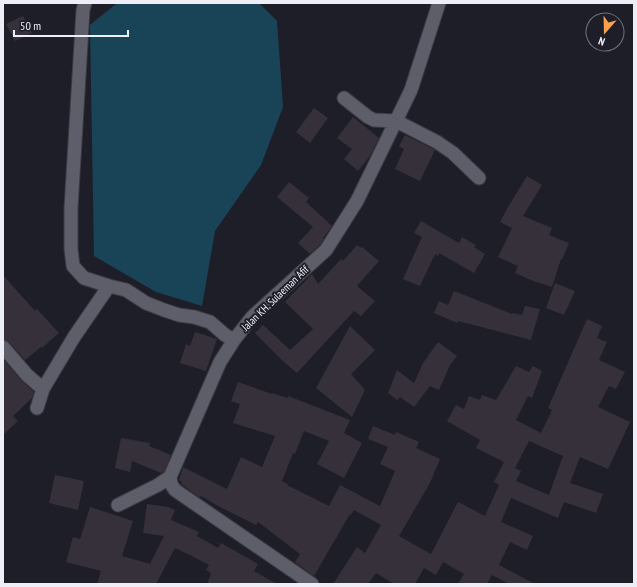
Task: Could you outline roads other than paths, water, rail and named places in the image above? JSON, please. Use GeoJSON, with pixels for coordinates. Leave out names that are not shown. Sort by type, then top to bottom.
{"type":"FeatureCollection","features":[{"type":"Feature","properties":{"kind":"street"},"geometry":{"type":"LineString","coordinates":[[85,3],[83,10],[70,208],[73,266],[84,278],[126,290],[146,303],[164,310],[210,322],[234,340]]}},
{"type":"Feature","properties":{"kind":"street","name":"Jalan KH. Sulaeman Afif"},"geometry":{"type":"LineString","coordinates":[[170,477],[220,362],[234,340],[252,318],[326,250],[357,202],[411,90],[439,3]]}},
{"type":"Feature","properties":{"kind":"street"},"geometry":{"type":"LineString","coordinates":[[344,98],[374,120],[396,121],[437,142],[453,153],[479,178]]}},
{"type":"Feature","properties":{"kind":"street"},"geometry":{"type":"LineString","coordinates":[[37,408],[43,389],[74,337],[109,286]]}},
{"type":"Feature","properties":{"kind":"street"},"geometry":{"type":"LineString","coordinates":[[3,347],[27,375],[43,389]]}},
{"type":"Feature","properties":{"kind":"street"},"geometry":{"type":"LineString","coordinates":[[118,505],[170,477],[171,484],[175,490],[312,584]]}},
{"type":"Feature","properties":{"kind":"water"},"geometry":{"type":"Polygon","coordinates":[[[117,3],[259,3],[277,21],[283,107],[261,165],[215,231],[202,306],[156,292],[94,256],[90,25],[117,3]]]}}]}
